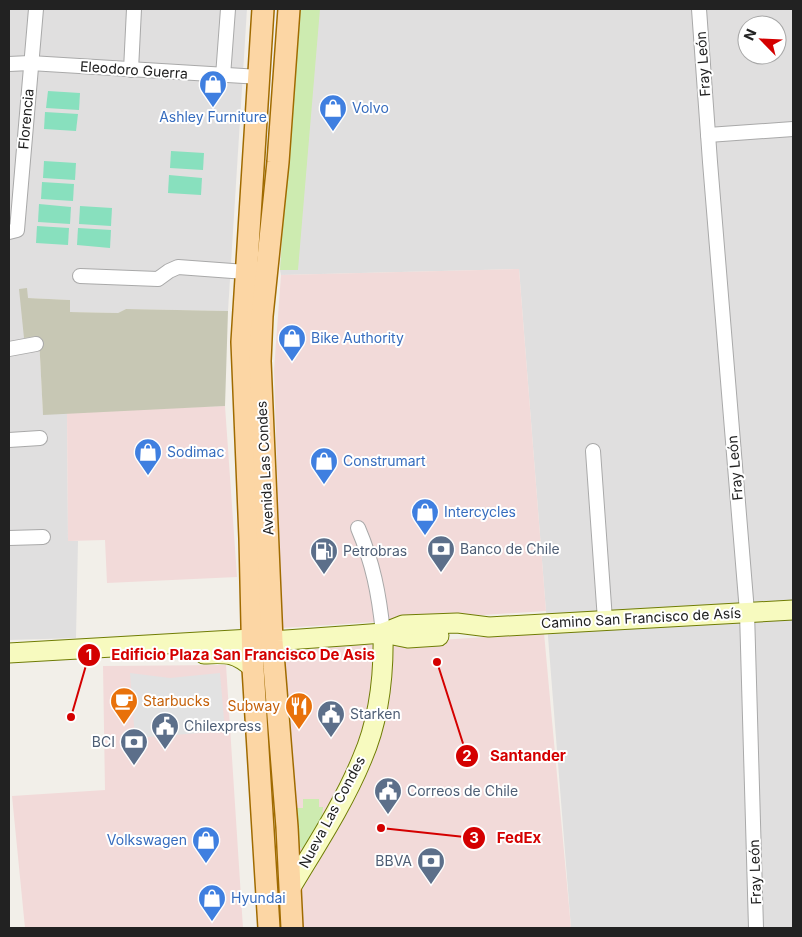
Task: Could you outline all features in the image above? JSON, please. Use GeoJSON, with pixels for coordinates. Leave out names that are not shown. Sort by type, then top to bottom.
{"type":"FeatureCollection","features":[{"type":"Feature","properties":{"kind":"main road","name":"Avenida Las Condes"},"geometry":{"type":"LineString","coordinates":[[263,9],[242,342],[250,538],[290,889],[292,928]]}},
{"type":"Feature","properties":{"kind":"main road","name":"Avenida Las Condes"},"geometry":{"type":"LineString","coordinates":[[268,928],[252,668],[262,640],[260,361],[262,316],[275,200],[289,9]]}},
{"type":"Feature","properties":{"kind":"main road"},"geometry":{"type":"LineString","coordinates":[[256,116],[262,134],[279,142]]}},
{"type":"Feature","properties":{"kind":"main road","name":"Camino San Francisco de Asís"},"geometry":{"type":"LineString","coordinates":[[9,653],[383,633],[408,638],[468,634],[489,627],[793,610]]}},
{"type":"Feature","properties":{"kind":"main road","name":"Nueva Las Condes"},"geometry":{"type":"LineString","coordinates":[[290,889],[342,800],[362,760],[369,740],[379,697],[383,666],[383,633]]}},
{"type":"Feature","properties":{"kind":"main road"},"geometry":{"type":"LineString","coordinates":[[9,667],[46,663],[226,653],[240,657],[252,668]]}},
{"type":"Feature","properties":{"kind":"street","name":"Florencia"},"geometry":{"type":"LineString","coordinates":[[13,231],[36,9]]}},
{"type":"Feature","properties":{"kind":"street"},"geometry":{"type":"LineString","coordinates":[[130,70],[134,9]]}},
{"type":"Feature","properties":{"kind":"street"},"geometry":{"type":"LineString","coordinates":[[223,76],[228,9]]}},
{"type":"Feature","properties":{"kind":"street","name":"Fray León"},"geometry":{"type":"LineString","coordinates":[[699,9],[747,612],[756,928]]}},
{"type":"Feature","properties":{"kind":"street","name":"Eleodoro Guerra"},"geometry":{"type":"LineString","coordinates":[[9,64],[30,63],[259,77]]}},
{"type":"Feature","properties":{"kind":"street"},"geometry":{"type":"LineString","coordinates":[[708,135],[793,129]]}},
{"type":"Feature","properties":{"kind":"street"},"geometry":{"type":"LineString","coordinates":[[80,276],[158,280],[169,271],[178,267],[246,272]]}},
{"type":"Feature","properties":{"kind":"street"},"geometry":{"type":"LineString","coordinates":[[9,349],[36,344]]}},
{"type":"Feature","properties":{"kind":"street"},"geometry":{"type":"LineString","coordinates":[[9,440],[40,438]]}},
{"type":"Feature","properties":{"kind":"street"},"geometry":{"type":"LineString","coordinates":[[593,451],[605,620]]}},
{"type":"Feature","properties":{"kind":"street","name":"Nueva Las Condes"},"geometry":{"type":"LineString","coordinates":[[358,528],[376,580],[383,633]]}},
{"type":"Feature","properties":{"kind":"street"},"geometry":{"type":"LineString","coordinates":[[9,538],[43,537]]}},
{"type":"Feature","properties":{"kind":"shaded area"},"geometry":{"type":"Polygon","coordinates":[[[9,9],[247,9],[228,311],[126,309],[118,313],[70,312],[70,300],[28,298],[24,338],[39,336],[43,414],[67,412],[68,541],[78,541],[76,638],[9,640],[9,9]]]}},
{"type":"Feature","properties":{"kind":"shaded area"},"geometry":{"type":"Polygon","coordinates":[[[297,9],[793,9],[793,928],[571,928],[519,269],[281,275],[297,9]]]}},
{"type":"Feature","properties":{"kind":"shaded area"},"geometry":{"type":"Polygon","coordinates":[[[519,269],[546,611],[282,628],[274,370],[281,275],[519,269]]]}},
{"type":"Feature","properties":{"kind":"shaded area"},"geometry":{"type":"Polygon","coordinates":[[[27,288],[28,298],[70,300],[70,312],[118,313],[126,309],[228,311],[225,406],[43,415],[39,337],[24,338],[19,289],[27,288]]]}},
{"type":"Feature","properties":{"kind":"shaded area","name":"Sodimac"},"geometry":{"type":"Polygon","coordinates":[[[225,406],[237,577],[107,583],[105,540],[68,541],[67,412],[225,406]]]}},
{"type":"Feature","properties":{"kind":"shaded area"},"geometry":{"type":"Polygon","coordinates":[[[544,633],[571,928],[298,928],[280,651],[544,633]]]}},
{"type":"Feature","properties":{"kind":"shaded area"},"geometry":{"type":"Polygon","coordinates":[[[226,665],[243,928],[25,928],[12,796],[105,790],[103,666],[226,665]]]}},
{"type":"Feature","properties":{"kind":"shaded area"},"geometry":{"type":"Polygon","coordinates":[[[130,673],[170,678],[220,673],[225,731],[135,738],[130,673]]]}},
{"type":"Feature","properties":{"kind":"green space"},"geometry":{"type":"Polygon","coordinates":[[[297,9],[320,9],[298,270],[280,270],[297,9]]]}},
{"type":"Feature","properties":{"kind":"green space"},"geometry":{"type":"Polygon","coordinates":[[[48,91],[80,93],[79,110],[46,108],[48,91]]]}},
{"type":"Feature","properties":{"kind":"green space"},"geometry":{"type":"Polygon","coordinates":[[[45,112],[78,114],[76,131],[44,129],[45,112]]]}},
{"type":"Feature","properties":{"kind":"green space"},"geometry":{"type":"Polygon","coordinates":[[[171,151],[204,153],[203,170],[170,168],[171,151]]]}},
{"type":"Feature","properties":{"kind":"green space"},"geometry":{"type":"Polygon","coordinates":[[[44,161],[76,163],[75,180],[43,178],[44,161]]]}},
{"type":"Feature","properties":{"kind":"green space"},"geometry":{"type":"Polygon","coordinates":[[[169,175],[202,178],[201,195],[168,193],[169,175]]]}},
{"type":"Feature","properties":{"kind":"green space"},"geometry":{"type":"Polygon","coordinates":[[[42,182],[74,184],[73,201],[41,199],[42,182]]]}},
{"type":"Feature","properties":{"kind":"green space"},"geometry":{"type":"Polygon","coordinates":[[[39,204],[71,207],[70,224],[38,222],[39,204]]]}},
{"type":"Feature","properties":{"kind":"green space"},"geometry":{"type":"Polygon","coordinates":[[[80,206],[112,208],[111,226],[79,224],[80,206]]]}},
{"type":"Feature","properties":{"kind":"green space"},"geometry":{"type":"Polygon","coordinates":[[[37,226],[69,228],[68,245],[36,243],[37,226]]]}},
{"type":"Feature","properties":{"kind":"green space"},"geometry":{"type":"Polygon","coordinates":[[[78,228],[111,230],[110,248],[77,245],[78,228]]]}},
{"type":"Feature","properties":{"kind":"green space"},"geometry":{"type":"Polygon","coordinates":[[[303,799],[319,799],[319,807],[323,807],[322,818],[302,849],[298,844],[296,808],[303,808],[303,799]]]}},
{"type":"Feature","properties":{"kind":"place","name":"Ashley Furniture"},"geometry":{"type":"Point","coordinates":[213,108]}},
{"type":"Feature","properties":{"kind":"place","name":"Volvo"},"geometry":{"type":"Point","coordinates":[333,132]}},
{"type":"Feature","properties":{"kind":"place","name":"Bike Authority"},"geometry":{"type":"Point","coordinates":[292,362]}},
{"type":"Feature","properties":{"kind":"place","name":"Sodimac"},"geometry":{"type":"Point","coordinates":[148,476]}},
{"type":"Feature","properties":{"kind":"place","name":"Construmart"},"geometry":{"type":"Point","coordinates":[324,485]}},
{"type":"Feature","properties":{"kind":"place","name":"Intercycles"},"geometry":{"type":"Point","coordinates":[425,536]}},
{"type":"Feature","properties":{"kind":"place","name":"Banco de Chile"},"geometry":{"type":"Point","coordinates":[441,573]}},
{"type":"Feature","properties":{"kind":"place","name":"Petrobras"},"geometry":{"type":"Point","coordinates":[324,575]}},
{"type":"Feature","properties":{"kind":"place","name":"Santander"},"geometry":{"type":"Point","coordinates":[437,662]}},
{"type":"Feature","properties":{"kind":"place","name":"Edificio Plaza San Francisco De Asis"},"geometry":{"type":"Point","coordinates":[71,717]}},
{"type":"Feature","properties":{"kind":"place","name":"Starbucks"},"geometry":{"type":"Point","coordinates":[124,725]}},
{"type":"Feature","properties":{"kind":"place","name":"Subway"},"geometry":{"type":"Point","coordinates":[299,730]}},
{"type":"Feature","properties":{"kind":"place","name":"Starken"},"geometry":{"type":"Point","coordinates":[331,738]}},
{"type":"Feature","properties":{"kind":"place","name":"Chilexpress"},"geometry":{"type":"Point","coordinates":[165,750]}},
{"type":"Feature","properties":{"kind":"place","name":"BCI"},"geometry":{"type":"Point","coordinates":[134,766]}},
{"type":"Feature","properties":{"kind":"place","name":"Correos de Chile"},"geometry":{"type":"Point","coordinates":[388,815]}},
{"type":"Feature","properties":{"kind":"place","name":"FedEx"},"geometry":{"type":"Point","coordinates":[381,828]}},
{"type":"Feature","properties":{"kind":"place","name":"Volkswagen"},"geometry":{"type":"Point","coordinates":[206,864]}},
{"type":"Feature","properties":{"kind":"place","name":"BBVA"},"geometry":{"type":"Point","coordinates":[431,885]}},
{"type":"Feature","properties":{"kind":"place","name":"Hyundai"},"geometry":{"type":"Point","coordinates":[212,922]}}]}
